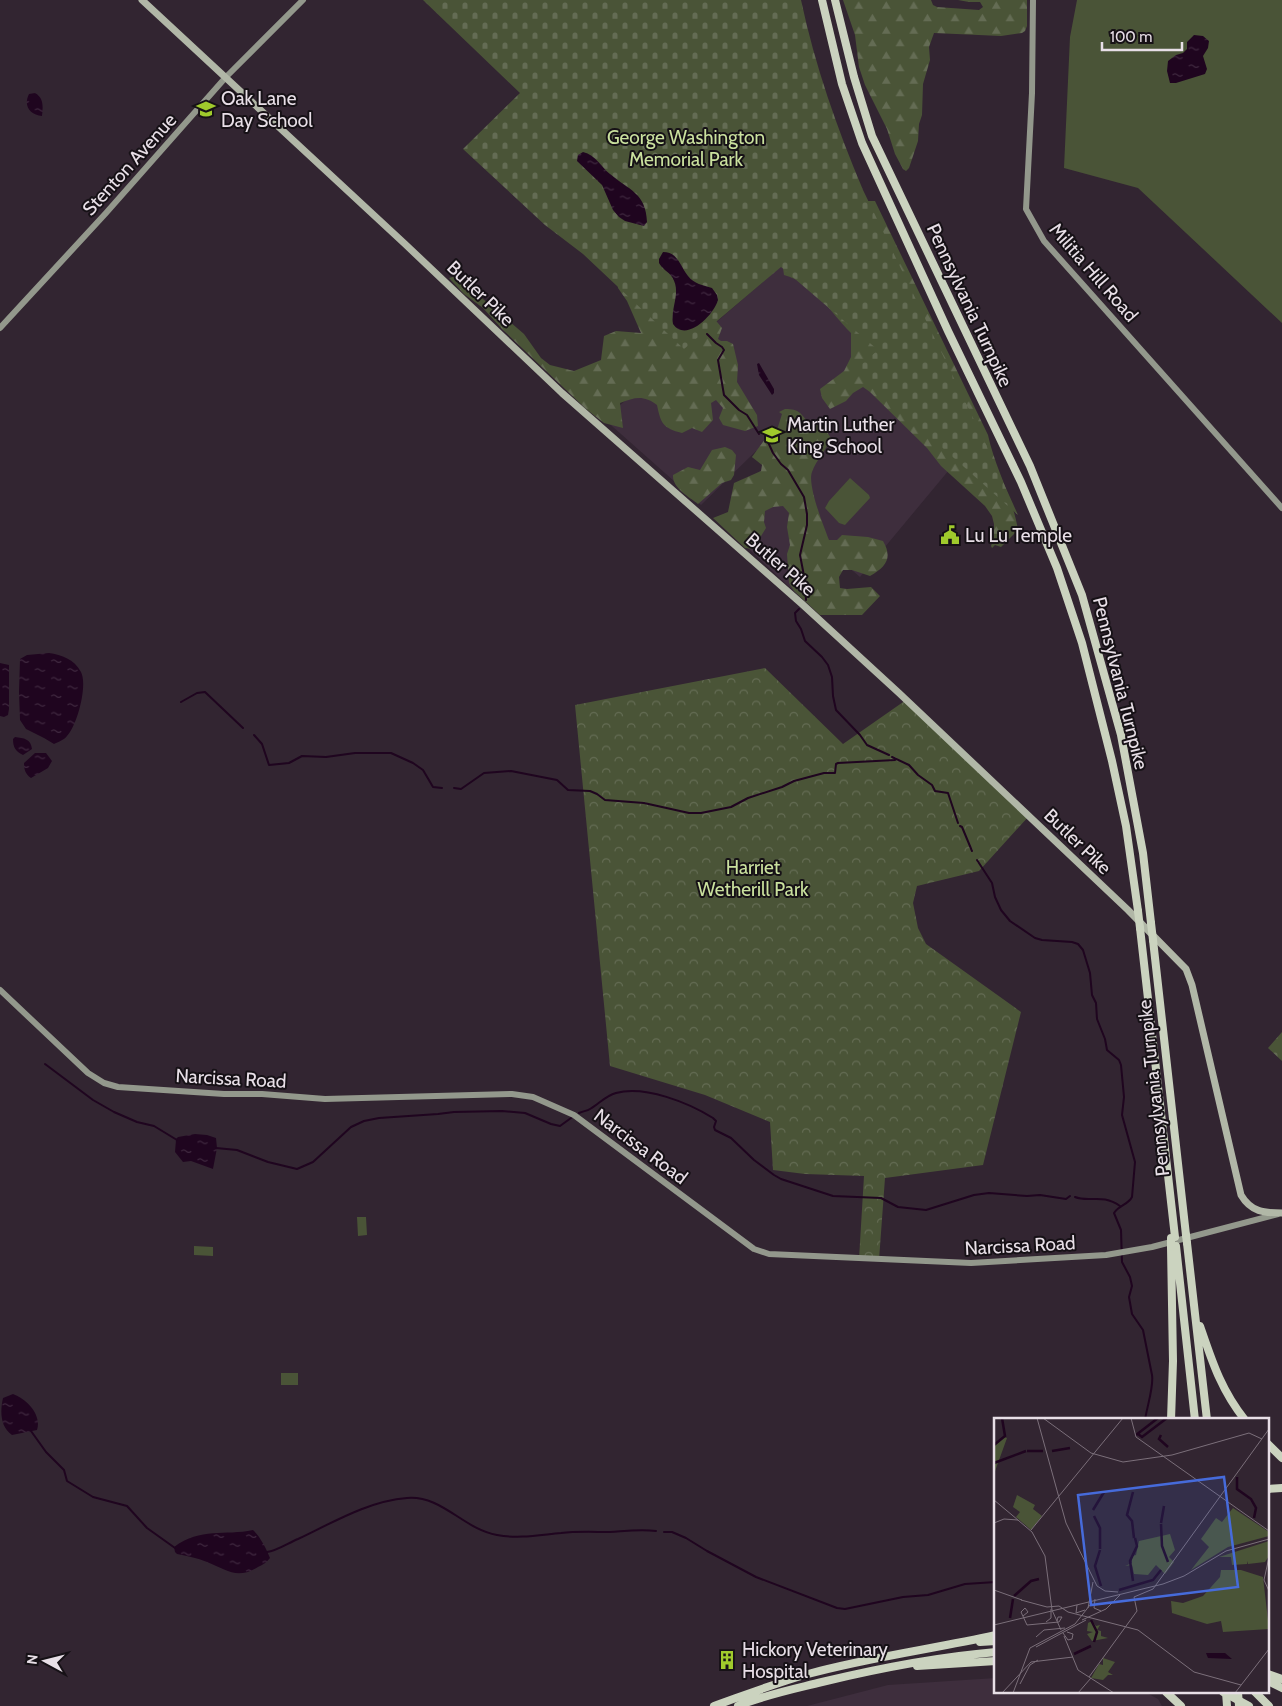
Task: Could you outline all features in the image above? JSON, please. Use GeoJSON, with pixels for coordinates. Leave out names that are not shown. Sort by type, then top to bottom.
{"type":"FeatureCollection","features":[{"type":"Feature","properties":{"kind":"highway","name":"Pennsylvania Turnpike"},"geometry":{"type":"LineString","coordinates":[[822,0],[842,84],[862,143],[948,331],[1021,482],[1057,568],[1082,643],[1112,761],[1126,826],[1140,928],[1174,1247],[1195,1418]]}},
{"type":"Feature","properties":{"kind":"highway","name":"Pennsylvania Turnpike"},"geometry":{"type":"LineString","coordinates":[[835,0],[854,77],[872,136],[1030,466],[1082,595],[1121,735],[1143,853],[1207,1418]]}},
{"type":"Feature","properties":{"kind":"highway"},"geometry":{"type":"LineString","coordinates":[[1169,1418],[1173,1377],[1174,1247]]}},
{"type":"Feature","properties":{"kind":"highway"},"geometry":{"type":"LineString","coordinates":[[1195,1314],[1219,1380],[1233,1405],[1243,1418]]}},
{"type":"Feature","properties":{"kind":"highway"},"geometry":{"type":"LineString","coordinates":[[1270,1446],[1282,1458]]}},
{"type":"Feature","properties":{"kind":"highway"},"geometry":{"type":"LineString","coordinates":[[714,1706],[808,1674],[994,1635]]}},
{"type":"Feature","properties":{"kind":"highway"},"geometry":{"type":"LineString","coordinates":[[947,1646],[994,1641]]}},
{"type":"Feature","properties":{"kind":"highway"},"geometry":{"type":"LineString","coordinates":[[738,1706],[853,1674],[949,1656],[994,1652]]}},
{"type":"Feature","properties":{"kind":"highway"},"geometry":{"type":"LineString","coordinates":[[853,1674],[928,1665],[994,1660]]}},
{"type":"Feature","properties":{"kind":"highway"},"geometry":{"type":"LineString","coordinates":[[1168,1694],[1181,1706]]}},
{"type":"Feature","properties":{"kind":"highway"},"geometry":{"type":"LineString","coordinates":[[1228,1694],[1249,1706]]}},
{"type":"Feature","properties":{"kind":"highway"},"geometry":{"type":"LineString","coordinates":[[1258,1695],[1270,1706]]}},
{"type":"Feature","properties":{"kind":"main road","name":"Butler Pike"},"geometry":{"type":"LineString","coordinates":[[142,0],[405,244],[562,393],[802,604],[899,693],[1186,968],[1192,984],[1241,1195],[1249,1206],[1258,1211],[1282,1213]]}},
{"type":"Feature","properties":{"kind":"street","name":"Stenton Avenue"},"geometry":{"type":"LineString","coordinates":[[0,328],[106,213],[226,78],[303,0]]}},
{"type":"Feature","properties":{"kind":"street","name":"Militia Hill Road"},"geometry":{"type":"LineString","coordinates":[[1033,0],[1032,93],[1026,209],[1044,241],[1282,508]]}},
{"type":"Feature","properties":{"kind":"street","name":"Narcissa Road"},"geometry":{"type":"LineString","coordinates":[[0,990],[88,1073],[104,1083],[118,1087],[325,1099],[512,1094],[533,1097],[574,1115],[754,1249],[769,1254],[970,1263],[1055,1259],[1121,1253],[1204,1234],[1282,1213]]}},
{"type":"Feature","properties":{"kind":"shaded area","name":"Martin Luther King School"},"geometry":{"type":"Polygon","coordinates":[[[793,256],[954,464],[860,577],[833,554],[800,597],[720,522],[772,463],[756,451],[701,505],[604,419],[793,256]]]}},
{"type":"Feature","properties":{"kind":"shaded area"},"geometry":{"type":"Polygon","coordinates":[[[994,1678],[994,1694],[1149,1694],[1158,1699],[1162,1706],[807,1706],[888,1685],[994,1678]]]}},
{"type":"Feature","properties":{"kind":"green space","name":"George Washington Memorial Park"},"geometry":{"type":"Polygon","coordinates":[[[423,0],[801,0],[813,49],[828,96],[863,190],[1018,515],[855,370],[878,350],[781,267],[684,349],[583,254],[545,225],[463,149],[520,93],[423,0]]]}},
{"type":"Feature","properties":{"kind":"green space"},"geometry":{"type":"Polygon","coordinates":[[[843,0],[931,0],[933,5],[937,7],[979,10],[983,7],[980,2],[958,0],[1027,0],[1027,26],[1022,33],[1001,36],[934,33],[929,47],[930,60],[923,84],[922,115],[919,124],[918,141],[909,168],[906,171],[895,154],[887,129],[865,85],[859,67],[855,35],[843,0]]]}},
{"type":"Feature","properties":{"kind":"green space"},"geometry":{"type":"Polygon","coordinates":[[[1077,0],[1282,0],[1282,323],[1138,188],[1064,168],[1070,37],[1077,0]]]}},
{"type":"Feature","properties":{"kind":"green space"},"geometry":{"type":"Polygon","coordinates":[[[866,201],[875,201],[988,435],[1016,518],[1018,530],[1001,547],[995,545],[992,548],[991,546],[994,537],[994,524],[992,516],[985,506],[941,466],[927,448],[870,392],[863,387],[853,393],[846,401],[830,409],[822,398],[820,389],[844,371],[851,357],[851,333],[813,291],[795,279],[784,275],[783,268],[866,201]]]}},
{"type":"Feature","properties":{"kind":"green space"},"geometry":{"type":"Polygon","coordinates":[[[615,261],[713,317],[722,328],[718,339],[733,344],[738,365],[737,382],[757,415],[758,426],[745,431],[723,425],[719,418],[723,408],[716,400],[711,403],[713,420],[702,432],[692,428],[682,433],[667,427],[660,417],[657,405],[644,398],[630,399],[620,403],[623,428],[604,423],[586,409],[502,329],[483,308],[464,294],[449,278],[456,276],[524,334],[541,358],[550,365],[574,371],[601,360],[604,336],[616,331],[641,333],[627,301],[618,288],[615,261]]]}},
{"type":"Feature","properties":{"kind":"green space"},"geometry":{"type":"Polygon","coordinates":[[[785,409],[799,412],[809,424],[814,423],[825,429],[831,438],[812,472],[811,478],[817,506],[829,540],[837,540],[842,535],[868,537],[883,541],[886,547],[888,557],[884,565],[876,573],[870,576],[852,570],[843,570],[839,577],[840,588],[871,587],[880,596],[862,615],[820,615],[794,591],[789,583],[787,554],[790,545],[787,527],[789,513],[783,506],[773,507],[765,511],[764,522],[766,528],[753,549],[745,548],[713,518],[728,512],[734,483],[761,471],[762,465],[752,457],[771,431],[777,430],[782,414],[779,412],[785,409]]]}},
{"type":"Feature","properties":{"kind":"green space"},"geometry":{"type":"Polygon","coordinates":[[[725,447],[732,450],[736,455],[734,475],[731,480],[722,483],[698,504],[678,488],[673,480],[673,475],[688,467],[700,470],[712,450],[725,447]]]}},
{"type":"Feature","properties":{"kind":"green space"},"geometry":{"type":"Polygon","coordinates":[[[850,478],[870,498],[845,525],[839,523],[825,508],[850,478]]]}},
{"type":"Feature","properties":{"kind":"green space","name":"Harriet Wetherill Park"},"geometry":{"type":"Polygon","coordinates":[[[765,668],[843,744],[906,700],[1029,816],[979,871],[917,886],[913,903],[918,928],[926,944],[1021,1012],[983,1165],[885,1178],[879,1260],[859,1259],[864,1176],[805,1174],[773,1170],[770,1122],[705,1095],[610,1066],[575,705],[765,668]]]}},
{"type":"Feature","properties":{"kind":"green space"},"geometry":{"type":"Polygon","coordinates":[[[1282,1032],[1282,1061],[1268,1048],[1282,1032]]]}},
{"type":"Feature","properties":{"kind":"green space"},"geometry":{"type":"Polygon","coordinates":[[[357,1217],[366,1217],[367,1235],[358,1236],[357,1217]]]}},
{"type":"Feature","properties":{"kind":"green space"},"geometry":{"type":"Polygon","coordinates":[[[194,1246],[213,1247],[213,1256],[194,1255],[194,1246]]]}},
{"type":"Feature","properties":{"kind":"green space"},"geometry":{"type":"Polygon","coordinates":[[[281,1373],[298,1373],[298,1385],[281,1385],[281,1373]]]}},
{"type":"Feature","properties":{"kind":"water"},"geometry":{"type":"Polygon","coordinates":[[[1194,35],[1203,36],[1209,41],[1208,48],[1203,56],[1207,69],[1205,74],[1170,83],[1167,71],[1168,61],[1187,49],[1187,42],[1194,35]]]}},
{"type":"Feature","properties":{"kind":"water"},"geometry":{"type":"Polygon","coordinates":[[[35,93],[38,95],[43,106],[42,116],[31,112],[27,106],[29,94],[35,93]]]}},
{"type":"Feature","properties":{"kind":"water"},"geometry":{"type":"Polygon","coordinates":[[[583,152],[595,158],[607,171],[640,198],[646,212],[647,222],[644,226],[625,221],[613,210],[602,185],[577,161],[578,155],[583,152]]]}},
{"type":"Feature","properties":{"kind":"water"},"geometry":{"type":"Polygon","coordinates":[[[663,252],[672,254],[693,281],[712,288],[717,295],[718,300],[711,313],[692,329],[679,329],[673,324],[676,288],[672,277],[659,263],[663,252]]]}},
{"type":"Feature","properties":{"kind":"water"},"geometry":{"type":"Polygon","coordinates":[[[759,363],[774,389],[772,395],[759,375],[757,364],[759,363]]]}},
{"type":"Feature","properties":{"kind":"water"},"geometry":{"type":"Polygon","coordinates":[[[49,653],[63,656],[71,661],[81,672],[83,678],[78,715],[71,731],[61,741],[54,744],[26,729],[20,720],[20,659],[27,655],[49,653]]]}},
{"type":"Feature","properties":{"kind":"water"},"geometry":{"type":"Polygon","coordinates":[[[0,663],[9,665],[9,709],[8,715],[4,717],[0,716],[0,663]]]}},
{"type":"Feature","properties":{"kind":"water"},"geometry":{"type":"Polygon","coordinates":[[[15,737],[29,741],[32,749],[23,755],[18,752],[13,744],[15,737]]]}},
{"type":"Feature","properties":{"kind":"water"},"geometry":{"type":"Polygon","coordinates":[[[35,753],[46,753],[52,761],[48,768],[31,778],[25,771],[24,763],[35,753]]]}},
{"type":"Feature","properties":{"kind":"water"},"geometry":{"type":"Polygon","coordinates":[[[195,1134],[216,1138],[217,1148],[213,1169],[191,1161],[183,1162],[175,1152],[176,1139],[178,1137],[195,1134]]]}},
{"type":"Feature","properties":{"kind":"water"},"geometry":{"type":"Polygon","coordinates":[[[13,1394],[32,1408],[37,1419],[37,1430],[12,1435],[5,1428],[1,1413],[3,1398],[13,1394]]]}},
{"type":"Feature","properties":{"kind":"water"},"geometry":{"type":"Polygon","coordinates":[[[253,1530],[261,1539],[270,1558],[262,1565],[244,1573],[226,1571],[175,1552],[174,1547],[203,1534],[253,1530]]]}},
{"type":"Feature","properties":{"kind":"waterway"},"geometry":{"type":"LineString","coordinates":[[707,334],[724,350],[718,360],[724,395],[747,415],[759,434]]}},
{"type":"Feature","properties":{"kind":"waterway"},"geometry":{"type":"LineString","coordinates":[[768,442],[773,453],[788,470],[804,497],[807,525],[800,555],[805,581],[806,600]]}},
{"type":"Feature","properties":{"kind":"waterway"},"geometry":{"type":"LineString","coordinates":[[799,609],[795,613],[796,621],[805,641],[828,665],[832,677],[836,710],[867,745],[889,755]]}},
{"type":"Feature","properties":{"kind":"waterway"},"geometry":{"type":"LineString","coordinates":[[181,702],[197,693],[205,692],[243,728]]}},
{"type":"Feature","properties":{"kind":"waterway"},"geometry":{"type":"LineString","coordinates":[[254,735],[262,744],[269,765],[289,763],[302,756],[326,757],[355,753],[391,753],[423,770],[433,787],[442,788]]}},
{"type":"Feature","properties":{"kind":"waterway"},"geometry":{"type":"LineString","coordinates":[[892,757],[909,765],[918,775],[932,785],[935,791],[948,793],[958,823]]}},
{"type":"Feature","properties":{"kind":"waterway"},"geometry":{"type":"LineString","coordinates":[[454,788],[461,789],[484,773],[511,771],[557,780],[568,790],[590,791],[605,800],[644,803],[689,813],[701,813],[731,807],[748,798],[794,781],[824,773],[835,773],[836,764],[838,763],[895,760]]}},
{"type":"Feature","properties":{"kind":"waterway"},"geometry":{"type":"LineString","coordinates":[[960,826],[972,851]]}},
{"type":"Feature","properties":{"kind":"waterway"},"geometry":{"type":"LineString","coordinates":[[977,860],[992,883],[995,897],[1001,910],[1010,921],[1035,938],[1072,942],[1078,944],[1083,950],[1090,973],[1097,1019],[1107,1050],[1119,1060],[1121,1065],[1124,1097],[1122,1115],[1135,1162],[1132,1197],[1114,1213],[1121,1230],[1122,1262],[1130,1277],[1132,1286],[1129,1297],[1132,1314],[1143,1330],[1152,1375],[1145,1418]]}},
{"type":"Feature","properties":{"kind":"waterway"},"geometry":{"type":"LineString","coordinates":[[45,1064],[93,1100],[137,1122],[154,1126],[177,1140]]}},
{"type":"Feature","properties":{"kind":"waterway"},"geometry":{"type":"LineString","coordinates":[[579,1113],[589,1110],[616,1093],[628,1091],[653,1093],[679,1101],[713,1118],[716,1121],[715,1130],[731,1138],[754,1160],[781,1179],[833,1196],[881,1198],[898,1207],[926,1210],[974,1195],[989,1193],[1027,1196],[1040,1195],[1066,1199],[1070,1196]]}},
{"type":"Feature","properties":{"kind":"waterway"},"geometry":{"type":"LineString","coordinates":[[216,1148],[237,1150],[268,1162],[297,1169],[313,1162],[351,1127],[364,1121],[379,1118],[454,1112],[502,1111],[525,1113],[560,1126],[571,1118]]}},
{"type":"Feature","properties":{"kind":"waterway"},"geometry":{"type":"LineString","coordinates":[[1075,1197],[1080,1199],[1102,1199],[1120,1206]]}},
{"type":"Feature","properties":{"kind":"waterway"},"geometry":{"type":"LineString","coordinates":[[31,1431],[46,1452],[64,1470],[67,1481],[93,1497],[127,1506],[147,1528],[175,1548]]}},
{"type":"Feature","properties":{"kind":"waterway"},"geometry":{"type":"LineString","coordinates":[[267,1552],[279,1549],[364,1508],[378,1503],[407,1498],[420,1498],[431,1502],[485,1532],[497,1535],[513,1537],[573,1532],[656,1531]]}},
{"type":"Feature","properties":{"kind":"waterway"},"geometry":{"type":"LineString","coordinates":[[664,1532],[672,1532],[686,1538],[756,1577],[837,1608],[845,1609],[903,1597],[928,1595],[965,1584],[994,1582]]}},
{"type":"Feature","properties":{"kind":"place","name":"Oak Lane Day School"},"geometry":{"type":"Point","coordinates":[206,109]}},
{"type":"Feature","properties":{"kind":"place","name":"Martin Luther King School"},"geometry":{"type":"Point","coordinates":[772,435]}},
{"type":"Feature","properties":{"kind":"place","name":"Lu Lu Temple"},"geometry":{"type":"Point","coordinates":[950,535]}},
{"type":"Feature","properties":{"kind":"place","name":"Hickory Veterinary Hospital"},"geometry":{"type":"Point","coordinates":[727,1660]}}]}
